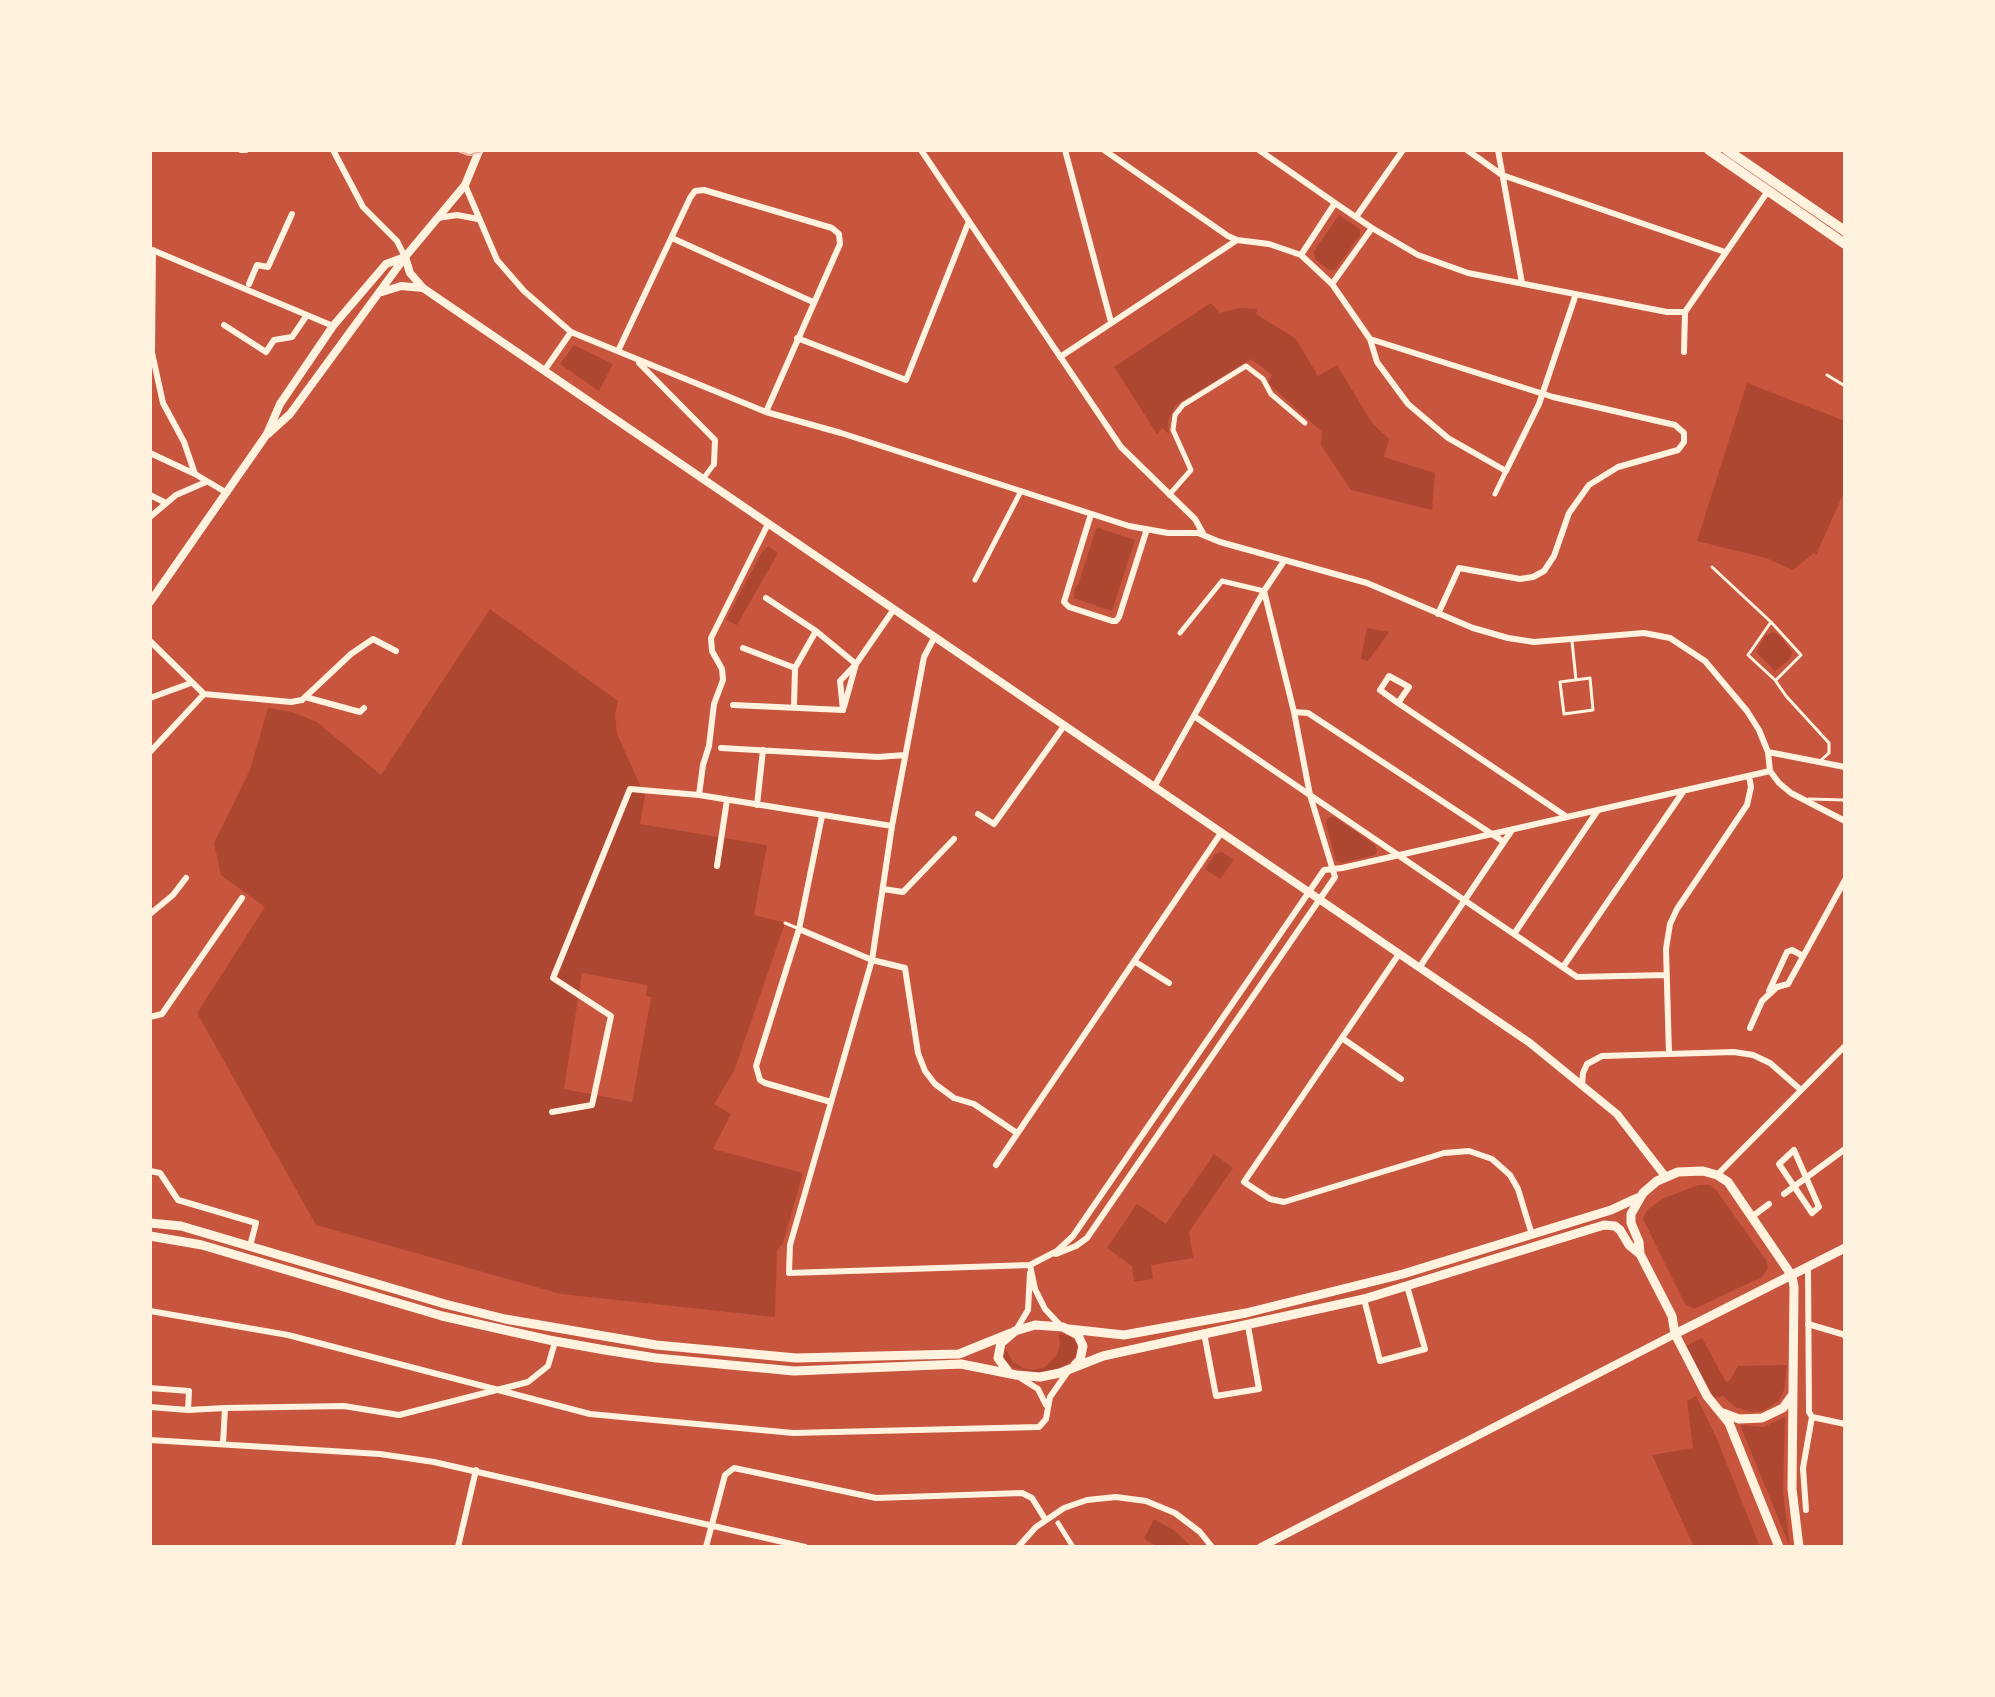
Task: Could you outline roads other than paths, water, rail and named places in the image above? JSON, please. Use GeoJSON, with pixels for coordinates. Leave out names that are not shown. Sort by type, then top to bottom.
{"type":"FeatureCollection","features":[{"type":"Feature","properties":{"kind":"main road"},"geometry":{"type":"LineString","coordinates":[[1709,150],[1731,154],[1845,231]]}},
{"type":"Feature","properties":{"kind":"main road"},"geometry":{"type":"LineString","coordinates":[[1731,154],[1768,191],[1845,244]]}},
{"type":"Feature","properties":{"kind":"main road"},"geometry":{"type":"LineString","coordinates":[[150,1236],[202,1245],[442,1316],[555,1342],[656,1358],[794,1371],[961,1364],[1014,1375],[1047,1377],[1103,1356],[1246,1313],[1403,1274],[1611,1210],[1640,1197],[1665,1176],[1695,1170],[1717,1175],[1728,1182],[1792,1276],[1792,1489],[1799,1547]]}},
{"type":"Feature","properties":{"kind":"main road"},"geometry":{"type":"LineString","coordinates":[[1640,1197],[1629,1218],[1639,1242],[1640,1254]]}},
{"type":"Feature","properties":{"kind":"main road"},"geometry":{"type":"LineString","coordinates":[[150,1223],[181,1226],[505,1319],[656,1345],[796,1358],[959,1354],[1035,1325],[1124,1335],[1248,1326],[1364,1299],[1604,1225],[1615,1226],[1640,1254],[1672,1316],[1675,1334],[1707,1396],[1729,1423],[1779,1547]]}},
{"type":"Feature","properties":{"kind":"main road"},"geometry":{"type":"LineString","coordinates":[[1532,1235],[1536,1246]]}},
{"type":"Feature","properties":{"kind":"main road"},"geometry":{"type":"LineString","coordinates":[[1675,1334],[1845,1248]]}},
{"type":"Feature","properties":{"kind":"main road"},"geometry":{"type":"LineString","coordinates":[[1403,1274],[1407,1286]]}},
{"type":"Feature","properties":{"kind":"main road"},"geometry":{"type":"LineString","coordinates":[[1359,1285],[1364,1299]]}},
{"type":"Feature","properties":{"kind":"main road"},"geometry":{"type":"LineString","coordinates":[[1246,1313],[1248,1326]]}},
{"type":"Feature","properties":{"kind":"main road"},"geometry":{"type":"LineString","coordinates":[[1066,1328],[1081,1339],[1083,1346],[1080,1360],[1071,1369]]}},
{"type":"Feature","properties":{"kind":"main road"},"geometry":{"type":"LineString","coordinates":[[1013,1332],[1003,1339],[998,1351],[1001,1365],[1014,1375]]}},
{"type":"Feature","properties":{"kind":"main road"},"geometry":{"type":"LineString","coordinates":[[1717,1409],[1739,1419],[1762,1418],[1783,1408],[1794,1393]]}},
{"type":"Feature","properties":{"kind":"street"},"geometry":{"type":"LineString","coordinates":[[333,150],[363,207],[397,241],[410,273],[423,288],[1530,1043],[1617,1114],[1665,1176]]}},
{"type":"Feature","properties":{"kind":"street"},"geometry":{"type":"LineString","coordinates":[[461,150],[469,153],[480,151]]}},
{"type":"Feature","properties":{"kind":"street"},"geometry":{"type":"LineString","coordinates":[[921,150],[1123,451],[1195,519],[1204,535]]}},
{"type":"Feature","properties":{"kind":"street"},"geometry":{"type":"LineString","coordinates":[[1065,150],[1111,322]]}},
{"type":"Feature","properties":{"kind":"street"},"geometry":{"type":"LineString","coordinates":[[1104,150],[1237,240],[1269,244],[1301,255],[1332,284],[1370,339],[1373,356],[1382,370],[1420,416],[1455,443],[1506,471]]}},
{"type":"Feature","properties":{"kind":"street"},"geometry":{"type":"LineString","coordinates":[[1259,150],[1401,247],[1434,262],[1468,273],[1674,314],[1685,312]]}},
{"type":"Feature","properties":{"kind":"street"},"geometry":{"type":"LineString","coordinates":[[1356,217],[1403,150]]}},
{"type":"Feature","properties":{"kind":"street"},"geometry":{"type":"LineString","coordinates":[[1467,150],[1502,175],[1725,252]]}},
{"type":"Feature","properties":{"kind":"street"},"geometry":{"type":"LineString","coordinates":[[1498,150],[1522,283]]}},
{"type":"Feature","properties":{"kind":"street"},"geometry":{"type":"LineString","coordinates":[[267,434],[290,414],[405,257],[465,185],[480,151]]}},
{"type":"Feature","properties":{"kind":"street"},"geometry":{"type":"LineString","coordinates":[[465,185],[497,260],[524,291],[571,332],[766,412],[1129,526],[1168,533],[1192,532],[1367,583],[1473,628],[1522,640],[1644,633],[1678,642],[1705,661],[1730,690],[1759,730],[1768,752],[1770,771],[1785,789],[1845,821]]}},
{"type":"Feature","properties":{"kind":"street"},"geometry":{"type":"LineString","coordinates":[[618,351],[695,191],[704,190],[832,228],[839,234],[840,244],[766,412]]}},
{"type":"Feature","properties":{"kind":"street"},"geometry":{"type":"LineString","coordinates":[[1684,352],[1685,312],[1768,191]]}},
{"type":"Feature","properties":{"kind":"street"},"geometry":{"type":"LineString","coordinates":[[1301,255],[1335,203]]}},
{"type":"Feature","properties":{"kind":"street"},"geometry":{"type":"LineString","coordinates":[[249,284],[257,265],[268,267],[292,214]]}},
{"type":"Feature","properties":{"kind":"street"},"geometry":{"type":"LineString","coordinates":[[435,220],[457,215],[478,219]]}},
{"type":"Feature","properties":{"kind":"street"},"geometry":{"type":"LineString","coordinates":[[797,338],[906,380],[969,221]]}},
{"type":"Feature","properties":{"kind":"street"},"geometry":{"type":"LineString","coordinates":[[1332,284],[1372,228]]}},
{"type":"Feature","properties":{"kind":"street"},"geometry":{"type":"LineString","coordinates":[[672,238],[813,302]]}},
{"type":"Feature","properties":{"kind":"street"},"geometry":{"type":"LineString","coordinates":[[1060,357],[1237,240]]}},
{"type":"Feature","properties":{"kind":"street"},"geometry":{"type":"LineString","coordinates":[[195,474],[184,442],[163,403],[151,353],[151,249],[333,326]]}},
{"type":"Feature","properties":{"kind":"street"},"geometry":{"type":"LineString","coordinates":[[150,602],[267,434],[280,404],[333,326],[386,264],[405,257]]}},
{"type":"Feature","properties":{"kind":"street"},"geometry":{"type":"LineString","coordinates":[[378,294],[401,286],[423,288]]}},
{"type":"Feature","properties":{"kind":"street"},"geometry":{"type":"LineString","coordinates":[[1495,494],[1543,394],[1576,294]]}},
{"type":"Feature","properties":{"kind":"street"},"geometry":{"type":"LineString","coordinates":[[224,325],[266,352],[274,340],[292,337],[307,315]]}},
{"type":"Feature","properties":{"kind":"street"},"geometry":{"type":"LineString","coordinates":[[544,371],[571,332]]}},
{"type":"Feature","properties":{"kind":"street"},"geometry":{"type":"LineString","coordinates":[[1370,339],[1543,394],[1675,425],[1684,433],[1684,442],[1678,450],[1618,467],[1598,478],[1581,493],[1569,513],[1552,561],[1538,575],[1520,579],[1459,568],[1438,614]]}},
{"type":"Feature","properties":{"kind":"street"},"geometry":{"type":"LineString","coordinates":[[636,360],[715,440],[714,464],[703,479]]}},
{"type":"Feature","properties":{"kind":"street"},"geometry":{"type":"LineString","coordinates":[[1169,495],[1191,470],[1173,430],[1175,415],[1183,405],[1246,366],[1263,379],[1271,394],[1305,423]]}},
{"type":"Feature","properties":{"kind":"street"},"geometry":{"type":"LineString","coordinates":[[150,453],[227,493]]}},
{"type":"Feature","properties":{"kind":"street"},"geometry":{"type":"LineString","coordinates":[[150,517],[176,495],[206,482]]}},
{"type":"Feature","properties":{"kind":"street"},"geometry":{"type":"LineString","coordinates":[[975,580],[1021,491]]}},
{"type":"Feature","properties":{"kind":"street"},"geometry":{"type":"LineString","coordinates":[[150,495],[166,503]]}},
{"type":"Feature","properties":{"kind":"street"},"geometry":{"type":"LineString","coordinates":[[1091,514],[1064,602],[1069,607],[1112,621],[1119,617],[1147,529]]}},
{"type":"Feature","properties":{"kind":"street"},"geometry":{"type":"LineString","coordinates":[[699,795],[714,704],[723,680],[722,669],[712,651],[711,638],[768,524]]}},
{"type":"Feature","properties":{"kind":"street"},"geometry":{"type":"LineString","coordinates":[[1154,787],[1284,561]]}},
{"type":"Feature","properties":{"kind":"street"},"geometry":{"type":"LineString","coordinates":[[1180,633],[1222,581],[1264,591]]}},
{"type":"Feature","properties":{"kind":"street"},"geometry":{"type":"LineString","coordinates":[[934,638],[924,657],[905,755],[872,960],[790,1245],[789,1273],[1030,1265],[1076,1246],[1087,1238],[1335,877],[1310,795],[1294,712],[1264,591]]}},
{"type":"Feature","properties":{"kind":"street"},"geometry":{"type":"LineString","coordinates":[[766,598],[816,631],[856,664]]}},
{"type":"Feature","properties":{"kind":"street"},"geometry":{"type":"LineString","coordinates":[[843,710],[840,681],[856,664],[894,609]]}},
{"type":"Feature","properties":{"kind":"street"},"geometry":{"type":"LineString","coordinates":[[794,707],[795,668],[816,631]]}},
{"type":"Feature","properties":{"kind":"street"},"geometry":{"type":"LineString","coordinates":[[150,641],[204,694],[291,702],[305,697],[351,654],[373,639],[396,651]]}},
{"type":"Feature","properties":{"kind":"street"},"geometry":{"type":"LineString","coordinates":[[743,648],[795,668]]}},
{"type":"Feature","properties":{"kind":"street"},"geometry":{"type":"LineString","coordinates":[[150,654],[159,650]]}},
{"type":"Feature","properties":{"kind":"street"},"geometry":{"type":"LineString","coordinates":[[843,710],[856,664]]}},
{"type":"Feature","properties":{"kind":"street"},"geometry":{"type":"LineString","coordinates":[[1398,703],[1409,687],[1389,676],[1380,690],[1398,703],[1567,817]]}},
{"type":"Feature","properties":{"kind":"street"},"geometry":{"type":"LineString","coordinates":[[150,698],[191,683]]}},
{"type":"Feature","properties":{"kind":"street"},"geometry":{"type":"LineString","coordinates":[[150,752],[204,694]]}},
{"type":"Feature","properties":{"kind":"street"},"geometry":{"type":"LineString","coordinates":[[305,697],[360,712],[364,708]]}},
{"type":"Feature","properties":{"kind":"street"},"geometry":{"type":"LineString","coordinates":[[733,705],[843,710]]}},
{"type":"Feature","properties":{"kind":"street"},"geometry":{"type":"LineString","coordinates":[[1294,712],[1308,713],[1504,842]]}},
{"type":"Feature","properties":{"kind":"street"},"geometry":{"type":"LineString","coordinates":[[1194,716],[1580,978],[1667,975]]}},
{"type":"Feature","properties":{"kind":"street"},"geometry":{"type":"LineString","coordinates":[[978,814],[994,824],[1064,726]]}},
{"type":"Feature","properties":{"kind":"street"},"geometry":{"type":"LineString","coordinates":[[150,742],[163,738]]}},
{"type":"Feature","properties":{"kind":"street"},"geometry":{"type":"LineString","coordinates":[[721,748],[878,757],[905,755]]}},
{"type":"Feature","properties":{"kind":"street"},"geometry":{"type":"LineString","coordinates":[[757,805],[763,750]]}},
{"type":"Feature","properties":{"kind":"street"},"geometry":{"type":"LineString","coordinates":[[1768,752],[1845,767]]}},
{"type":"Feature","properties":{"kind":"street"},"geometry":{"type":"LineString","coordinates":[[1049,1257],[1073,1236],[1324,870],[1770,771]]}},
{"type":"Feature","properties":{"kind":"street"},"geometry":{"type":"LineString","coordinates":[[1669,1054],[1667,941],[1673,916],[1747,805],[1751,787],[1749,776]]}},
{"type":"Feature","properties":{"kind":"street"},"geometry":{"type":"LineString","coordinates":[[552,1112],[592,1105],[611,1016],[553,978],[630,789],[699,795],[892,826]]}},
{"type":"Feature","properties":{"kind":"street"},"geometry":{"type":"LineString","coordinates":[[1563,967],[1683,791]]}},
{"type":"Feature","properties":{"kind":"street"},"geometry":{"type":"LineString","coordinates":[[717,866],[727,800]]}},
{"type":"Feature","properties":{"kind":"street"},"geometry":{"type":"LineString","coordinates":[[1514,934],[1598,810]]}},
{"type":"Feature","properties":{"kind":"street"},"geometry":{"type":"LineString","coordinates":[[822,816],[799,929],[756,1073],[765,1083],[831,1102]]}},
{"type":"Feature","properties":{"kind":"street"},"geometry":{"type":"LineString","coordinates":[[1419,968],[1512,830]]}},
{"type":"Feature","properties":{"kind":"street"},"geometry":{"type":"LineString","coordinates":[[996,1165],[1221,833]]}},
{"type":"Feature","properties":{"kind":"street"},"geometry":{"type":"LineString","coordinates":[[883,889],[903,892],[954,839]]}},
{"type":"Feature","properties":{"kind":"street"},"geometry":{"type":"LineString","coordinates":[[150,914],[173,895],[186,878]]}},
{"type":"Feature","properties":{"kind":"street"},"geometry":{"type":"LineString","coordinates":[[1750,1028],[1758,1007],[1766,997],[1781,985],[1788,984],[1845,880]]}},
{"type":"Feature","properties":{"kind":"street"},"geometry":{"type":"LineString","coordinates":[[150,1017],[162,1014],[242,898]]}},
{"type":"Feature","properties":{"kind":"street"},"geometry":{"type":"LineString","coordinates":[[799,929],[872,960],[905,968],[918,1053],[925,1071],[935,1084],[954,1098],[974,1104],[1017,1133]]}},
{"type":"Feature","properties":{"kind":"street"},"geometry":{"type":"LineString","coordinates":[[1766,997],[1787,952],[1792,950],[1803,956]]}},
{"type":"Feature","properties":{"kind":"street"},"geometry":{"type":"LineString","coordinates":[[1399,954],[1244,1182],[1270,1199],[1284,1202],[1444,1153],[1469,1151],[1492,1159],[1510,1175],[1518,1189],[1532,1235]]}},
{"type":"Feature","properties":{"kind":"street"},"geometry":{"type":"LineString","coordinates":[[1134,961],[1169,983]]}},
{"type":"Feature","properties":{"kind":"street"},"geometry":{"type":"LineString","coordinates":[[1219,1022],[1230,1030]]}},
{"type":"Feature","properties":{"kind":"street"},"geometry":{"type":"LineString","coordinates":[[1342,1038],[1401,1079]]}},
{"type":"Feature","properties":{"kind":"street"},"geometry":{"type":"LineString","coordinates":[[1745,1053],[1747,1044]]}},
{"type":"Feature","properties":{"kind":"street"},"geometry":{"type":"LineString","coordinates":[[1717,1175],[1845,1046]]}},
{"type":"Feature","properties":{"kind":"street"},"geometry":{"type":"LineString","coordinates":[[1582,1085],[1584,1068],[1597,1058],[1745,1053],[1770,1063],[1801,1090]]}},
{"type":"Feature","properties":{"kind":"street"},"geometry":{"type":"LineString","coordinates":[[1784,1194],[1845,1149]]}},
{"type":"Feature","properties":{"kind":"street"},"geometry":{"type":"LineString","coordinates":[[1794,1150],[1805,1178],[1819,1207],[1812,1213],[1779,1164],[1794,1150]]}},
{"type":"Feature","properties":{"kind":"street"},"geometry":{"type":"LineString","coordinates":[[1121,1165],[1132,1173]]}},
{"type":"Feature","properties":{"kind":"street"},"geometry":{"type":"LineString","coordinates":[[150,1171],[160,1173],[178,1200],[256,1223],[250,1246]]}},
{"type":"Feature","properties":{"kind":"street"},"geometry":{"type":"LineString","coordinates":[[1753,1216],[1769,1204]]}},
{"type":"Feature","properties":{"kind":"street"},"geometry":{"type":"LineString","coordinates":[[1013,1332],[1028,1310],[1030,1265]]}},
{"type":"Feature","properties":{"kind":"street"},"geometry":{"type":"LineString","coordinates":[[1030,1265],[1035,1289],[1045,1309],[1066,1328]]}},
{"type":"Feature","properties":{"kind":"street"},"geometry":{"type":"LineString","coordinates":[[1806,1510],[1803,1468],[1812,1417],[1809,1412],[1808,1267]]}},
{"type":"Feature","properties":{"kind":"street"},"geometry":{"type":"LineString","coordinates":[[1364,1299],[1380,1361],[1425,1349],[1407,1286]]}},
{"type":"Feature","properties":{"kind":"street"},"geometry":{"type":"LineString","coordinates":[[150,1311],[288,1335],[590,1414],[793,1433],[1037,1427],[1045,1422],[1050,1397],[1071,1369]]}},
{"type":"Feature","properties":{"kind":"street"},"geometry":{"type":"LineString","coordinates":[[1808,1324],[1845,1335]]}},
{"type":"Feature","properties":{"kind":"street"},"geometry":{"type":"LineString","coordinates":[[1204,1327],[1216,1396],[1259,1389],[1248,1326]]}},
{"type":"Feature","properties":{"kind":"street"},"geometry":{"type":"LineString","coordinates":[[1261,1547],[1675,1334]]}},
{"type":"Feature","properties":{"kind":"street"},"geometry":{"type":"LineString","coordinates":[[150,1407],[188,1410],[344,1406],[399,1415],[528,1382],[548,1366],[555,1342]]}},
{"type":"Feature","properties":{"kind":"street"},"geometry":{"type":"LineString","coordinates":[[1014,1375],[1038,1389],[1047,1407]]}},
{"type":"Feature","properties":{"kind":"street"},"geometry":{"type":"LineString","coordinates":[[150,1388],[189,1391],[188,1410]]}},
{"type":"Feature","properties":{"kind":"street"},"geometry":{"type":"LineString","coordinates":[[223,1444],[225,1408]]}},
{"type":"Feature","properties":{"kind":"street"},"geometry":{"type":"LineString","coordinates":[[1812,1417],[1845,1424]]}},
{"type":"Feature","properties":{"kind":"street"},"geometry":{"type":"LineString","coordinates":[[150,1440],[380,1454],[476,1470],[805,1547]]}},
{"type":"Feature","properties":{"kind":"street"},"geometry":{"type":"LineString","coordinates":[[706,1547],[725,1475],[730,1469],[739,1468],[876,1498],[1022,1493],[1032,1498],[1045,1519]]}},
{"type":"Feature","properties":{"kind":"street"},"geometry":{"type":"LineString","coordinates":[[458,1547],[476,1470]]}},
{"type":"Feature","properties":{"kind":"street"},"geometry":{"type":"LineString","coordinates":[[1018,1547],[1045,1519],[1064,1508],[1107,1497],[1136,1499],[1175,1513],[1200,1532],[1212,1547]]}},
{"type":"Feature","properties":{"kind":"street"},"geometry":{"type":"LineString","coordinates":[[1058,1523],[1073,1547]]}},
{"type":"Feature","properties":{"kind":"lane"},"geometry":{"type":"LineString","coordinates":[[1827,375],[1845,386]]}},
{"type":"Feature","properties":{"kind":"lane"},"geometry":{"type":"LineString","coordinates":[[1712,567],[1801,655],[1775,680]]}},
{"type":"Feature","properties":{"kind":"lane"},"geometry":{"type":"LineString","coordinates":[[1771,622],[1748,655],[1775,680],[1829,743],[1829,753],[1818,763]]}},
{"type":"Feature","properties":{"kind":"lane"},"geometry":{"type":"LineString","coordinates":[[1571,638],[1576,680]]}},
{"type":"Feature","properties":{"kind":"lane"},"geometry":{"type":"LineString","coordinates":[[1590,678],[1593,710],[1564,714],[1560,682],[1576,680],[1590,678]]}},
{"type":"Feature","properties":{"kind":"lane"},"geometry":{"type":"LineString","coordinates":[[1804,800],[1845,800]]}},
{"type":"Feature","properties":{"kind":"lane"},"geometry":{"type":"LineString","coordinates":[[785,923],[799,929]]}},
{"type":"Feature","properties":{"kind":"tram line"},"geometry":{"type":"LineString","coordinates":[[457,150],[469,155],[486,150]]}}]}
